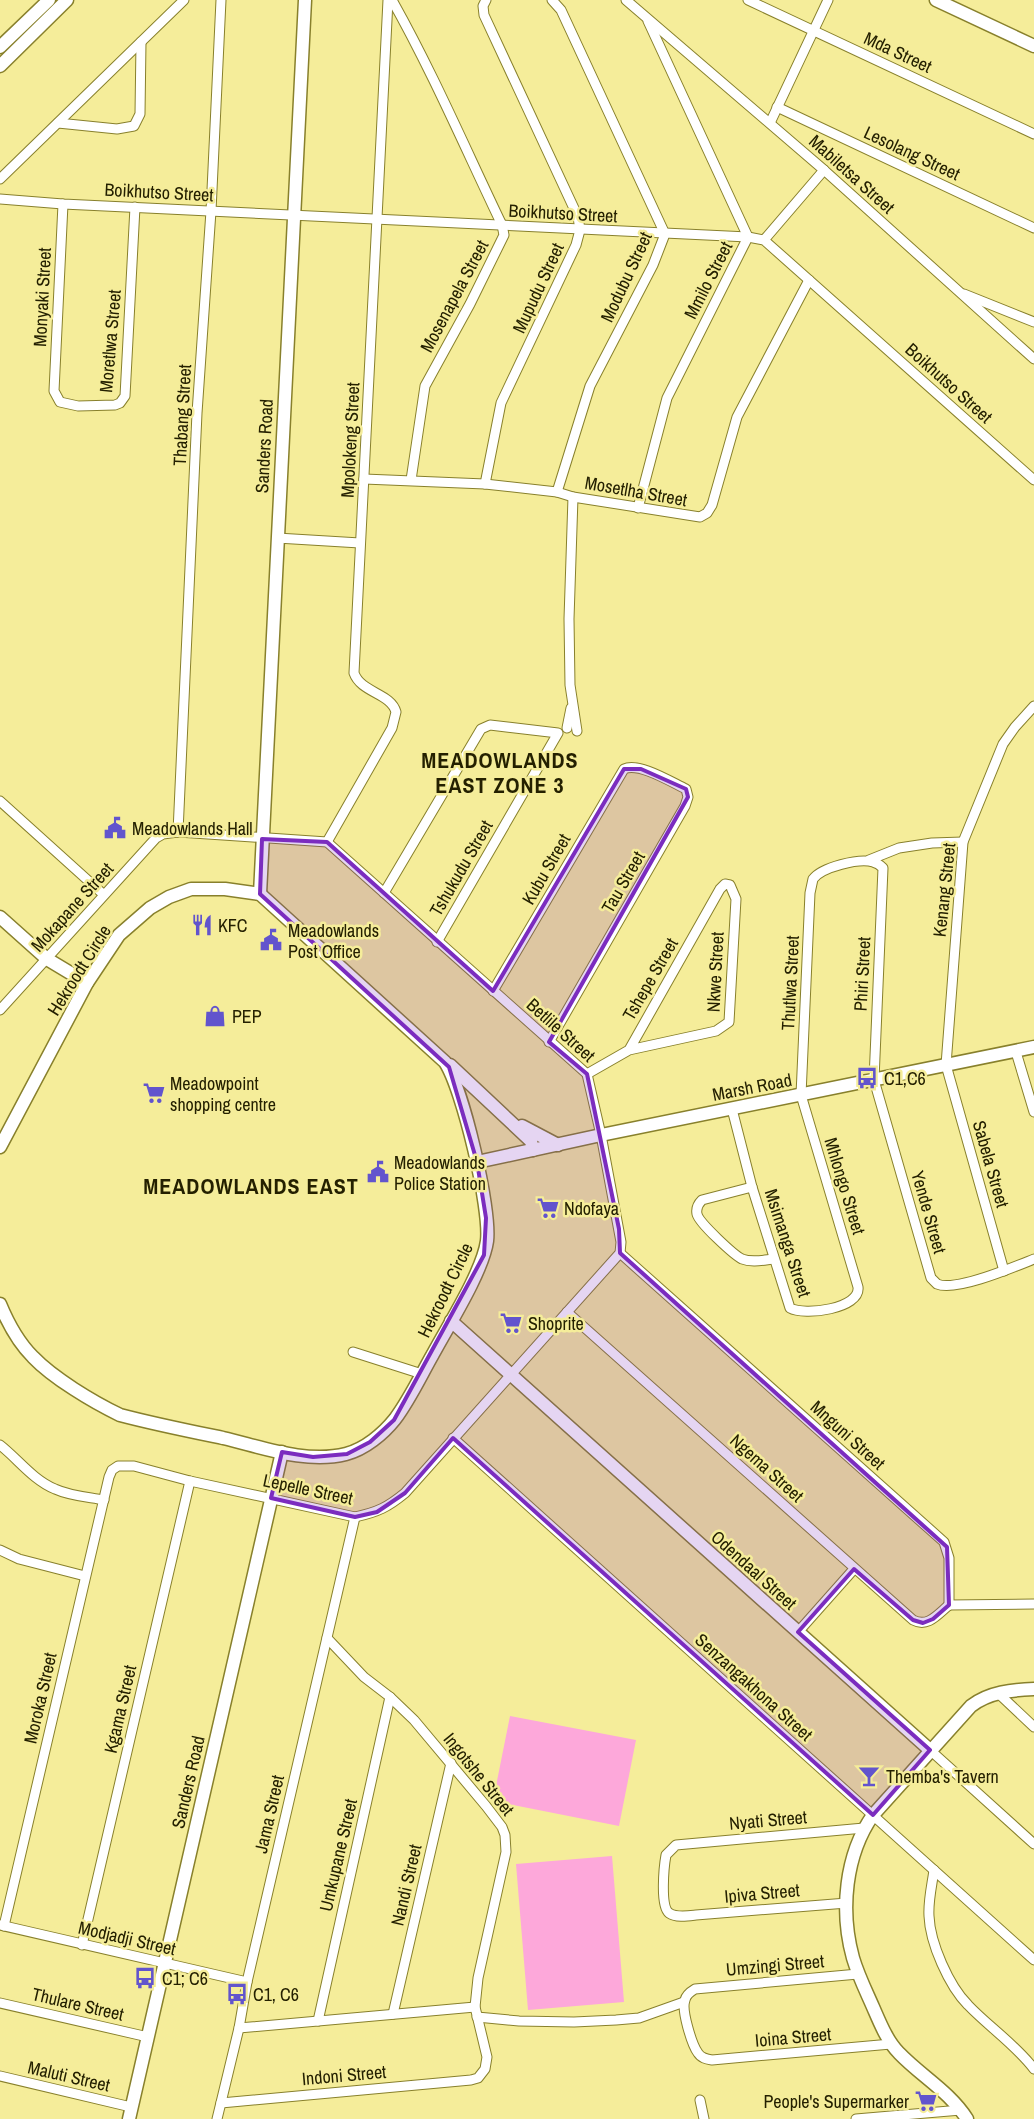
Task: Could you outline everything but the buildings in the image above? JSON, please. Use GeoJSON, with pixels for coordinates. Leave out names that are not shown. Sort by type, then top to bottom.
{"type":"FeatureCollection","features":[{"type":"Feature","properties":{"kind":"street"},"geometry":{"type":"LineString","coordinates":[[0,47],[49,0]]}},
{"type":"Feature","properties":{"kind":"street"},"geometry":{"type":"LineString","coordinates":[[0,66],[67,0]]}},
{"type":"Feature","properties":{"kind":"street"},"geometry":{"type":"LineString","coordinates":[[0,179],[184,0]]}},
{"type":"Feature","properties":{"kind":"street","name":"Thabang Street"},"geometry":{"type":"LineString","coordinates":[[178,832],[197,413],[211,211],[221,0]]}},
{"type":"Feature","properties":{"kind":"street","name":"Sanders Road"},"geometry":{"type":"LineString","coordinates":[[260,894],[305,0]]}},
{"type":"Feature","properties":{"kind":"street","name":"Mpolokeng Street"},"geometry":{"type":"LineString","coordinates":[[327,842],[392,728],[396,712],[392,703],[363,686],[354,674],[390,0]]}},
{"type":"Feature","properties":{"kind":"street","name":"Mosenapela Street"},"geometry":{"type":"LineString","coordinates":[[390,0],[413,39],[502,226],[504,235],[425,386],[411,480]]}},
{"type":"Feature","properties":{"kind":"street","name":"Mupudu Street"},"geometry":{"type":"LineString","coordinates":[[485,484],[501,403],[576,245],[580,230],[578,217],[484,15],[483,6],[486,0]]}},
{"type":"Feature","properties":{"kind":"street","name":"Modubu Street"},"geometry":{"type":"LineString","coordinates":[[552,0],[561,10],[665,234],[653,264],[590,386],[557,492]]}},
{"type":"Feature","properties":{"kind":"street","name":"Mabiletsa Street"},"geometry":{"type":"LineString","coordinates":[[626,0],[824,170],[1034,359]]}},
{"type":"Feature","properties":{"kind":"street","name":"Mda Street"},"geometry":{"type":"LineString","coordinates":[[748,0],[1034,134]]}},
{"type":"Feature","properties":{"kind":"street"},"geometry":{"type":"LineString","coordinates":[[770,123],[828,0]]}},
{"type":"Feature","properties":{"kind":"street"},"geometry":{"type":"LineString","coordinates":[[936,0],[1034,46]]}},
{"type":"Feature","properties":{"kind":"street","name":"Mmilo Street"},"geometry":{"type":"LineString","coordinates":[[638,508],[667,398],[748,238],[646,17]]}},
{"type":"Feature","properties":{"kind":"street"},"geometry":{"type":"LineString","coordinates":[[58,123],[117,129],[134,126],[140,114],[141,42]]}},
{"type":"Feature","properties":{"kind":"street","name":"Lesolang Street"},"geometry":{"type":"LineString","coordinates":[[777,107],[1034,228]]}},
{"type":"Feature","properties":{"kind":"street"},"geometry":{"type":"LineString","coordinates":[[764,240],[824,170]]}},
{"type":"Feature","properties":{"kind":"street","name":"Boikhutso Street"},"geometry":{"type":"LineString","coordinates":[[0,199],[63,204],[764,240],[1034,480]]}},
{"type":"Feature","properties":{"kind":"street","name":"Monyaki Street"},"geometry":{"type":"LineString","coordinates":[[54,391],[63,204]]}},
{"type":"Feature","properties":{"kind":"street","name":"Moretlwa Street"},"geometry":{"type":"LineString","coordinates":[[54,391],[60,402],[78,406],[115,405],[120,403],[125,396],[136,207]]}},
{"type":"Feature","properties":{"kind":"street","name":"Mosetlha Street"},"geometry":{"type":"LineString","coordinates":[[364,479],[485,484],[557,492],[573,497],[696,518],[705,515],[710,509],[737,417],[809,280]]}},
{"type":"Feature","properties":{"kind":"street"},"geometry":{"type":"LineString","coordinates":[[959,292],[1034,322]]}},
{"type":"Feature","properties":{"kind":"street"},"geometry":{"type":"LineString","coordinates":[[573,497],[569,619],[570,685],[577,732]]}},
{"type":"Feature","properties":{"kind":"street"},"geometry":{"type":"LineString","coordinates":[[277,538],[360,543]]}},
{"type":"Feature","properties":{"kind":"street","name":"Tshukudu Street"},"geometry":{"type":"LineString","coordinates":[[437,942],[563,731],[572,700]]}},
{"type":"Feature","properties":{"kind":"street","name":"Kenang Street"},"geometry":{"type":"LineString","coordinates":[[946,1065],[960,856],[963,842],[1004,744],[1015,727],[1034,706]]}},
{"type":"Feature","properties":{"kind":"street"},"geometry":{"type":"LineString","coordinates":[[384,893],[476,735],[483,727],[490,725],[563,731]]}},
{"type":"Feature","properties":{"kind":"street","name":"Kubu Street"},"geometry":{"type":"LineString","coordinates":[[494,991],[624,769],[630,766]]}},
{"type":"Feature","properties":{"kind":"street","name":"Tau Street"},"geometry":{"type":"LineString","coordinates":[[549,1042],[685,806],[688,797],[686,789],[630,766]]}},
{"type":"Feature","properties":{"kind":"street"},"geometry":{"type":"LineString","coordinates":[[0,801],[103,894]]}},
{"type":"Feature","properties":{"kind":"street","name":"Mokapane Street"},"geometry":{"type":"LineString","coordinates":[[0,1010],[103,894],[156,838],[163,834],[178,832],[262,839]]}},
{"type":"Feature","properties":{"kind":"street"},"geometry":{"type":"LineString","coordinates":[[262,839],[327,842]]}},
{"type":"Feature","properties":{"kind":"street","name":"Betlile Street"},"geometry":{"type":"LineString","coordinates":[[327,842],[587,1074],[619,1229],[620,1253]]}},
{"type":"Feature","properties":{"kind":"street"},"geometry":{"type":"LineString","coordinates":[[866,861],[899,848],[932,843],[963,842]]}},
{"type":"Feature","properties":{"kind":"street","name":"Phiri Street"},"geometry":{"type":"LineString","coordinates":[[866,861],[876,862],[883,868],[874,1080]]}},
{"type":"Feature","properties":{"kind":"street","name":"Thutlwa Street"},"geometry":{"type":"LineString","coordinates":[[801,1095],[811,882],[817,874],[831,867],[866,861]]}},
{"type":"Feature","properties":{"kind":"street","name":"Nkwe Street"},"geometry":{"type":"LineString","coordinates":[[629,1050],[716,1031],[729,1022],[736,899],[733,887],[726,884]]}},
{"type":"Feature","properties":{"kind":"street","name":"Tshepe Street"},"geometry":{"type":"LineString","coordinates":[[629,1050],[720,889],[726,884]]}},
{"type":"Feature","properties":{"kind":"street","name":"Hekroodt Circle"},"geometry":{"type":"LineString","coordinates":[[0,1147],[87,983],[119,935],[150,908],[169,896],[191,889],[208,888],[260,894],[442,1058],[456,1084],[477,1162],[486,1218],[487,1240],[484,1255],[451,1321],[394,1420],[382,1432],[358,1449],[347,1454],[323,1457],[282,1452],[133,1418],[110,1410],[69,1384],[34,1358],[15,1331],[0,1304]]}},
{"type":"Feature","properties":{"kind":"street"},"geometry":{"type":"LineString","coordinates":[[0,917],[47,959],[87,983]]}},
{"type":"Feature","properties":{"kind":"street","name":"Marsh Road"},"geometry":{"type":"LineString","coordinates":[[477,1162],[1034,1047]]}},
{"type":"Feature","properties":{"kind":"street"},"geometry":{"type":"LineString","coordinates":[[587,1074],[629,1050]]}},
{"type":"Feature","properties":{"kind":"street"},"geometry":{"type":"LineString","coordinates":[[1016,1052],[1034,1112]]}},
{"type":"Feature","properties":{"kind":"street"},"geometry":{"type":"LineString","coordinates":[[442,1058],[532,1141],[534,1150]]}},
{"type":"Feature","properties":{"kind":"street","name":"Sabela Street"},"geometry":{"type":"LineString","coordinates":[[946,1065],[1004,1271]]}},
{"type":"Feature","properties":{"kind":"street","name":"Yende Street"},"geometry":{"type":"LineString","coordinates":[[874,1080],[932,1280],[937,1284],[946,1286],[981,1279],[1004,1271]]}},
{"type":"Feature","properties":{"kind":"street","name":"Mhlongo Street"},"geometry":{"type":"LineString","coordinates":[[801,1095],[858,1287]]}},
{"type":"Feature","properties":{"kind":"street","name":"Msimanga Street"},"geometry":{"type":"LineString","coordinates":[[732,1109],[752,1187],[790,1308],[794,1311],[818,1311],[849,1303],[857,1296],[858,1287]]}},
{"type":"Feature","properties":{"kind":"street"},"geometry":{"type":"LineString","coordinates":[[507,1118],[558,1145]]}},
{"type":"Feature","properties":{"kind":"street"},"geometry":{"type":"LineString","coordinates":[[752,1187],[702,1200],[698,1206],[697,1216],[705,1226],[740,1258],[750,1261],[774,1260]]}},
{"type":"Feature","properties":{"kind":"street"},"geometry":{"type":"LineString","coordinates":[[510,1375],[620,1253]]}},
{"type":"Feature","properties":{"kind":"street","name":"Mnguni Street"},"geometry":{"type":"LineString","coordinates":[[620,1253],[944,1542],[949,1558],[949,1604]]}},
{"type":"Feature","properties":{"kind":"street"},"geometry":{"type":"LineString","coordinates":[[1004,1271],[1034,1259]]}},
{"type":"Feature","properties":{"kind":"street","name":"Ngema Street"},"geometry":{"type":"LineString","coordinates":[[567,1312],[854,1569],[918,1622],[923,1623],[933,1619],[949,1604]]}},
{"type":"Feature","properties":{"kind":"street","name":"Odendaal Street"},"geometry":{"type":"LineString","coordinates":[[451,1321],[1034,1844]]}},
{"type":"Feature","properties":{"kind":"street"},"geometry":{"type":"LineString","coordinates":[[354,1352],[422,1374]]}},
{"type":"Feature","properties":{"kind":"street","name":"Lepelle Street"},"geometry":{"type":"LineString","coordinates":[[109,1477],[112,1470],[118,1466],[125,1465],[355,1517],[377,1512],[390,1505],[405,1493],[510,1375]]}},
{"type":"Feature","properties":{"kind":"street","name":"Senzangakhona Street"},"geometry":{"type":"LineString","coordinates":[[453,1438],[1034,1960]]}},
{"type":"Feature","properties":{"kind":"street"},"geometry":{"type":"LineString","coordinates":[[0,1445],[34,1476],[54,1489],[104,1500]]}},
{"type":"Feature","properties":{"kind":"street","name":"Sanders Road"},"geometry":{"type":"LineString","coordinates":[[130,2113],[282,1452]]}},
{"type":"Feature","properties":{"kind":"street","name":"Moroka Street"},"geometry":{"type":"LineString","coordinates":[[2,1925],[109,1477]]}},
{"type":"Feature","properties":{"kind":"street","name":"Kgama Street"},"geometry":{"type":"LineString","coordinates":[[82,1945],[190,1481]]}},
{"type":"Feature","properties":{"kind":"street","name":"Jama Street"},"geometry":{"type":"LineString","coordinates":[[217,2119],[355,1517]]}},
{"type":"Feature","properties":{"kind":"street"},"geometry":{"type":"LineString","coordinates":[[0,1550],[19,1559],[86,1576]]}},
{"type":"Feature","properties":{"kind":"street"},"geometry":{"type":"LineString","coordinates":[[798,1632],[854,1569]]}},
{"type":"Feature","properties":{"kind":"street"},"geometry":{"type":"LineString","coordinates":[[949,1604],[1034,1604]]}},
{"type":"Feature","properties":{"kind":"street","name":"Ingotshe Street"},"geometry":{"type":"LineString","coordinates":[[327,1638],[364,1678],[390,1697],[414,1720],[502,1827],[506,1843],[483,1950],[475,2007],[487,2057],[483,2074],[478,2078],[470,2080]]}},
{"type":"Feature","properties":{"kind":"street"},"geometry":{"type":"LineString","coordinates":[[964,2114],[899,2054],[891,2044],[858,1974],[850,1946],[847,1903],[854,1852],[864,1828],[873,1815],[971,1706],[983,1698],[998,1693],[1034,1689]]}},
{"type":"Feature","properties":{"kind":"street"},"geometry":{"type":"LineString","coordinates":[[998,1693],[1034,1727]]}},
{"type":"Feature","properties":{"kind":"street","name":"Umkupane Street"},"geometry":{"type":"LineString","coordinates":[[318,2021],[390,1697]]}},
{"type":"Feature","properties":{"kind":"street","name":"Nandi Street"},"geometry":{"type":"LineString","coordinates":[[392,2014],[451,1763]]}},
{"type":"Feature","properties":{"kind":"street","name":"Nyati Street"},"geometry":{"type":"LineString","coordinates":[[680,1916],[669,1913],[664,1905],[666,1855],[676,1845],[864,1828]]}},
{"type":"Feature","properties":{"kind":"street"},"geometry":{"type":"LineString","coordinates":[[934,1870],[929,1911],[930,1923],[941,1959],[954,1988],[967,2005],[1034,2069]]}},
{"type":"Feature","properties":{"kind":"street","name":"Ipiva Street"},"geometry":{"type":"LineString","coordinates":[[680,1916],[847,1903]]}},
{"type":"Feature","properties":{"kind":"street","name":"Modjadji Street"},"geometry":{"type":"LineString","coordinates":[[2,1925],[247,1982]]}},
{"type":"Feature","properties":{"kind":"street","name":"Umzingi Street"},"geometry":{"type":"LineString","coordinates":[[684,2002],[690,1992],[695,1989],[858,1974]]}},
{"type":"Feature","properties":{"kind":"street","name":"Thulare Street"},"geometry":{"type":"LineString","coordinates":[[0,2002],[148,2037]]}},
{"type":"Feature","properties":{"kind":"street"},"geometry":{"type":"LineString","coordinates":[[477,2017],[519,2021],[574,2022],[616,2020],[639,2018],[684,2002]]}},
{"type":"Feature","properties":{"kind":"street","name":"Ioina Street"},"geometry":{"type":"LineString","coordinates":[[684,2002],[684,2009],[692,2038],[700,2055],[712,2060],[891,2044]]}},
{"type":"Feature","properties":{"kind":"street"},"geometry":{"type":"LineString","coordinates":[[239,2028],[475,2007]]}},
{"type":"Feature","properties":{"kind":"street","name":"Maluti Street"},"geometry":{"type":"LineString","coordinates":[[0,2076],[130,2113]]}},
{"type":"Feature","properties":{"kind":"street","name":"Indoni Street"},"geometry":{"type":"LineString","coordinates":[[221,2103],[470,2080]]}},
{"type":"Feature","properties":{"kind":"street"},"geometry":{"type":"LineString","coordinates":[[700,2100],[704,2119]]}},
{"type":"Feature","properties":{"kind":"street"},"geometry":{"type":"LineString","coordinates":[[856,2119],[964,2114]]}},
{"type":"Feature","properties":{"kind":"highlighted area"},"geometry":{"type":"Polygon","coordinates":[[[624,769],[641,769],[686,789],[688,797],[549,1042],[587,1074],[619,1229],[620,1253],[947,1547],[949,1605],[933,1619],[923,1623],[913,1620],[854,1569],[798,1632],[930,1750],[873,1815],[453,1438],[405,1493],[377,1512],[355,1517],[271,1498],[282,1452],[313,1457],[347,1454],[370,1442],[394,1420],[484,1255],[486,1218],[477,1162],[449,1067],[260,894],[262,839],[327,842],[493,991],[624,769]]]}},
{"type":"Feature","properties":{"kind":"shaded area"},"geometry":{"type":"Polygon","coordinates":[[[510,1716],[636,1740],[619,1826],[493,1801],[510,1716]]]}},
{"type":"Feature","properties":{"kind":"shaded area"},"geometry":{"type":"Polygon","coordinates":[[[612,1856],[624,2002],[528,2010],[516,1864],[612,1856]]]}},
{"type":"Feature","properties":{"kind":"place","name":"Meadowlands Hall"},"geometry":{"type":"Point","coordinates":[115,828]}},
{"type":"Feature","properties":{"kind":"place","name":"KFC"},"geometry":{"type":"Point","coordinates":[202,925]}},
{"type":"Feature","properties":{"kind":"place","name":"Meadowlands Post Office"},"geometry":{"type":"Point","coordinates":[271,940]}},
{"type":"Feature","properties":{"kind":"place","name":"PEP"},"geometry":{"type":"Point","coordinates":[215,1016]}},
{"type":"Feature","properties":{"kind":"place","name":"C1,C6"},"geometry":{"type":"Point","coordinates":[867,1078]}},
{"type":"Feature","properties":{"kind":"place","name":"Meadowpoint shopping centre"},"geometry":{"type":"Point","coordinates":[154,1093]}},
{"type":"Feature","properties":{"kind":"place","name":"Meadowlands Police Station"},"geometry":{"type":"Point","coordinates":[378,1172]}},
{"type":"Feature","properties":{"kind":"place","name":"Ndofaya"},"geometry":{"type":"Point","coordinates":[548,1208]}},
{"type":"Feature","properties":{"kind":"place","name":"Shoprite"},"geometry":{"type":"Point","coordinates":[511,1323]}},
{"type":"Feature","properties":{"kind":"place","name":"Themba's Tavern"},"geometry":{"type":"Point","coordinates":[869,1776]}},
{"type":"Feature","properties":{"kind":"place","name":"C1; C6"},"geometry":{"type":"Point","coordinates":[145,1978]}},
{"type":"Feature","properties":{"kind":"place","name":"C1, C6"},"geometry":{"type":"Point","coordinates":[237,1994]}},
{"type":"Feature","properties":{"kind":"place","name":"People's Supermarker"},"geometry":{"type":"Point","coordinates":[926,2101]}},
{"type":"Feature","properties":{"kind":"district","name":"MEADOWLANDS EAST ZONE 3"},"geometry":{"type":"Point","coordinates":[500,772]}},
{"type":"Feature","properties":{"kind":"district","name":"MEADOWLANDS EAST"},"geometry":{"type":"Point","coordinates":[251,1186]}}]}
